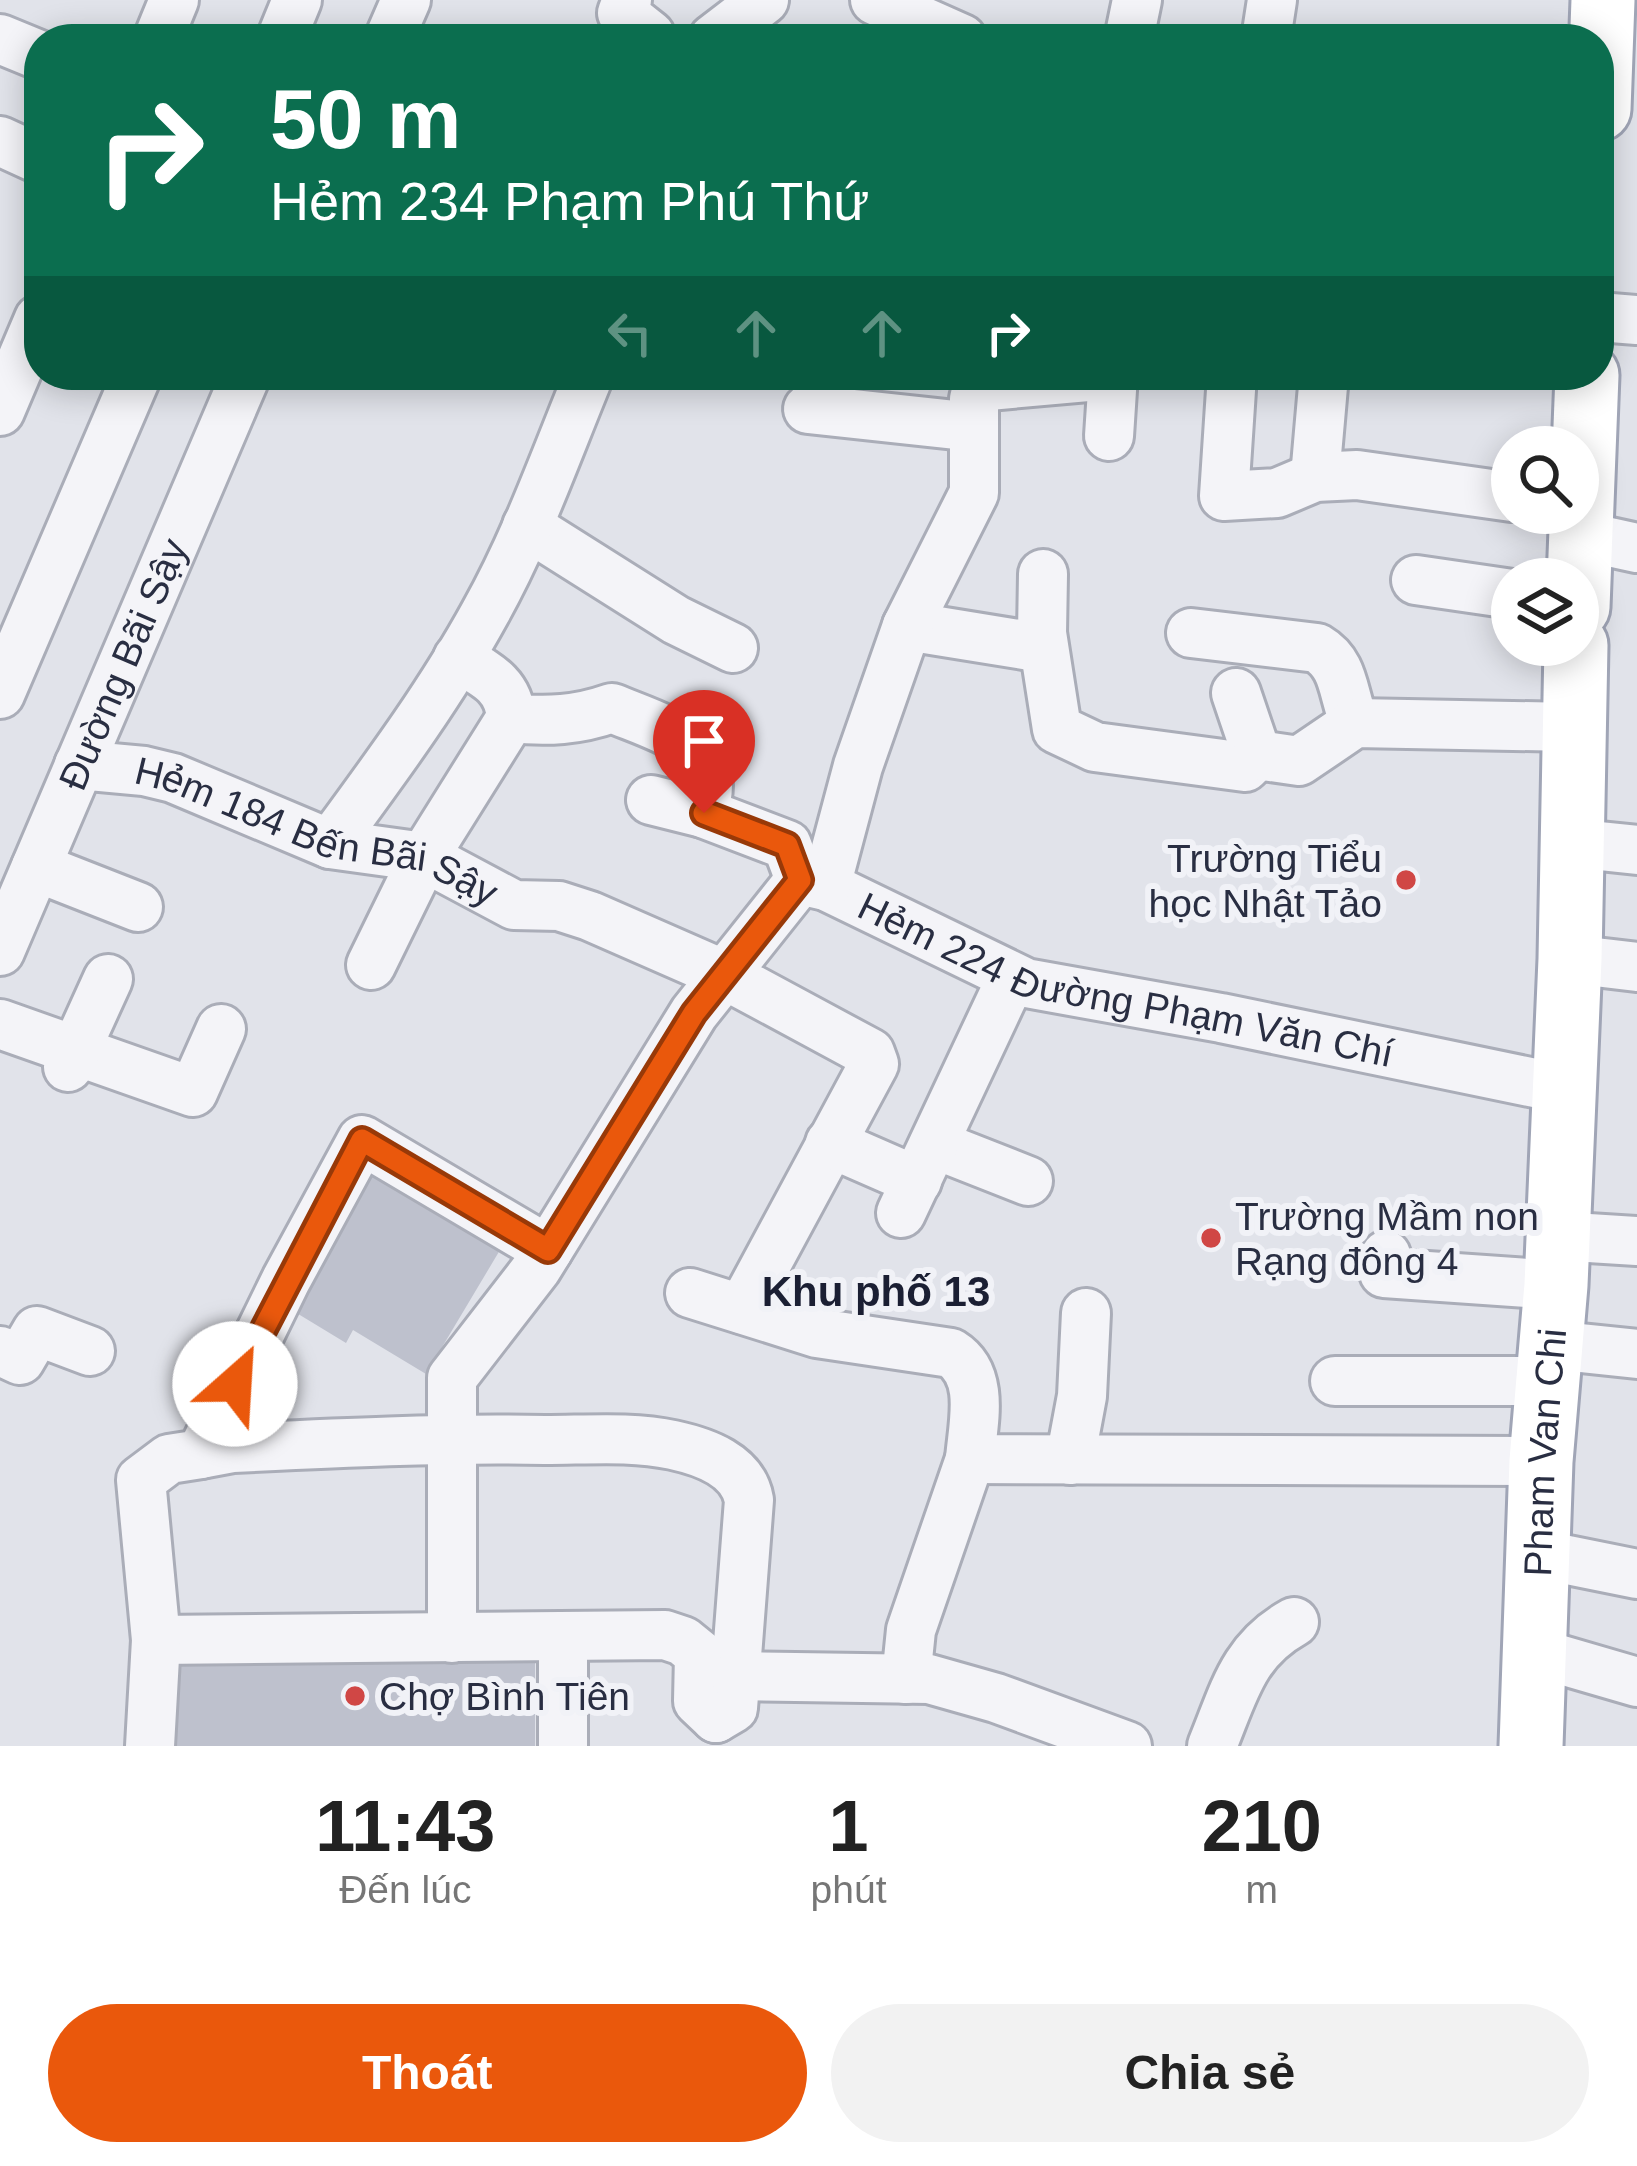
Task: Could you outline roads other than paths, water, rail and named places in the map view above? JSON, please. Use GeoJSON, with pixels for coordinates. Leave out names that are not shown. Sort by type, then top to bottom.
{"type":"FeatureCollection","features":[{"type":"Feature","properties":{"kind":"main road"},"geometry":{"type":"LineString","coordinates":[[1588,390],[1590,426]]}},
{"type":"Feature","properties":{"kind":"main road","name":"Pham Van Chi"},"geometry":{"type":"LineString","coordinates":[[1531,1746],[1541,1461],[1570,959],[1575,666]]}},
{"type":"Feature","properties":{"kind":"street"},"geometry":{"type":"LineString","coordinates":[[736,24],[764,0]]}},
{"type":"Feature","properties":{"kind":"street"},"geometry":{"type":"LineString","coordinates":[[875,0],[924,24]]}},
{"type":"Feature","properties":{"kind":"street"},"geometry":{"type":"LineString","coordinates":[[0,411],[24,354]]}},
{"type":"Feature","properties":{"kind":"street"},"geometry":{"type":"LineString","coordinates":[[0,694],[131,390]]}},
{"type":"Feature","properties":{"kind":"street","name":"Đường Bãi Sậy"},"geometry":{"type":"LineString","coordinates":[[0,951],[240,390]]}},
{"type":"Feature","properties":{"kind":"street"},"geometry":{"type":"LineString","coordinates":[[330,844],[413,731],[486,612],[583,390]]}},
{"type":"Feature","properties":{"kind":"street"},"geometry":{"type":"LineString","coordinates":[[808,409],[1016,390]]}},
{"type":"Feature","properties":{"kind":"street"},"geometry":{"type":"LineString","coordinates":[[1109,436],[1111,390]]}},
{"type":"Feature","properties":{"kind":"street"},"geometry":{"type":"LineString","coordinates":[[1231,390],[1224,496],[1277,493],[1315,477],[1380,478],[1491,494]]}},
{"type":"Feature","properties":{"kind":"street"},"geometry":{"type":"LineString","coordinates":[[1315,477],[1323,390]]}},
{"type":"Feature","properties":{"kind":"street"},"geometry":{"type":"LineString","coordinates":[[452,1638],[452,1378],[548,1250],[694,1013],[813,883],[907,626],[974,493],[977,396]]}},
{"type":"Feature","properties":{"kind":"street"},"geometry":{"type":"LineString","coordinates":[[526,526],[676,620],[733,648]]}},
{"type":"Feature","properties":{"kind":"street"},"geometry":{"type":"LineString","coordinates":[[1043,574],[1043,648],[1057,729],[1095,747],[1245,767],[1257,755]]}},
{"type":"Feature","properties":{"kind":"street"},"geometry":{"type":"LineString","coordinates":[[1416,580],[1491,591]]}},
{"type":"Feature","properties":{"kind":"street"},"geometry":{"type":"LineString","coordinates":[[907,626],[1043,648]]}},
{"type":"Feature","properties":{"kind":"street"},"geometry":{"type":"LineString","coordinates":[[1192,633],[1317,648],[1338,666],[1355,723]]}},
{"type":"Feature","properties":{"kind":"street"},"geometry":{"type":"LineString","coordinates":[[371,965],[424,857],[512,718],[499,682],[458,658]]}},
{"type":"Feature","properties":{"kind":"street"},"geometry":{"type":"LineString","coordinates":[[1236,693],[1257,755]]}},
{"type":"Feature","properties":{"kind":"street"},"geometry":{"type":"LineString","coordinates":[[512,718],[546,722],[611,708],[683,737],[701,758],[706,775],[710,791],[704,813]]}},
{"type":"Feature","properties":{"kind":"street"},"geometry":{"type":"LineString","coordinates":[[1257,755],[1299,761],[1355,723],[1572,728]]}},
{"type":"Feature","properties":{"kind":"street","name":"Hẻm 184 Bến Bãi Sậy"},"geometry":{"type":"LineString","coordinates":[[80,765],[173,778],[330,844],[424,857],[514,905],[559,905],[727,976],[874,1058],[830,1143]]}},
{"type":"Feature","properties":{"kind":"street","name":"Hẻm 224 Đường Phạm Văn Chí"},"geometry":{"type":"LineString","coordinates":[[651,800],[704,813],[787,845],[813,883],[1012,977],[1055,990],[1221,1018],[1564,1088]]}},
{"type":"Feature","properties":{"kind":"street"},"geometry":{"type":"LineString","coordinates":[[1571,842],[1637,850]]}},
{"type":"Feature","properties":{"kind":"street"},"geometry":{"type":"LineString","coordinates":[[36,867],[138,907]]}},
{"type":"Feature","properties":{"kind":"street"},"geometry":{"type":"LineString","coordinates":[[1570,959],[1637,967]]}},
{"type":"Feature","properties":{"kind":"street"},"geometry":{"type":"LineString","coordinates":[[917,1179],[1012,977]]}},
{"type":"Feature","properties":{"kind":"street"},"geometry":{"type":"LineString","coordinates":[[71,1059],[108,979]]}},
{"type":"Feature","properties":{"kind":"street"},"geometry":{"type":"LineString","coordinates":[[0,1024],[71,1059],[193,1092],[221,1029]]}},
{"type":"Feature","properties":{"kind":"street"},"geometry":{"type":"LineString","coordinates":[[201,1454],[286,1280],[362,1140],[548,1250]]}},
{"type":"Feature","properties":{"kind":"street"},"geometry":{"type":"LineString","coordinates":[[742,1310],[830,1143],[917,1179],[1028,1181]]}},
{"type":"Feature","properties":{"kind":"street"},"geometry":{"type":"LineString","coordinates":[[1335,1382],[1553,1312],[1637,1241]]}},
{"type":"Feature","properties":{"kind":"street"},"geometry":{"type":"LineString","coordinates":[[1386,1255],[1384,1273],[1553,1312],[1637,1354]]}},
{"type":"Feature","properties":{"kind":"street"},"geometry":{"type":"LineString","coordinates":[[690,1293],[817,1333],[951,1353],[967,1363],[975,1390],[970,1460],[911,1630],[906,1679]]}},
{"type":"Feature","properties":{"kind":"street"},"geometry":{"type":"LineString","coordinates":[[1070,1460],[1082,1396],[1086,1312]]}},
{"type":"Feature","properties":{"kind":"street"},"geometry":{"type":"LineString","coordinates":[[0,1351],[20,1360],[37,1331],[90,1351]]}},
{"type":"Feature","properties":{"kind":"street"},"geometry":{"type":"LineString","coordinates":[[150,1746],[156,1640],[141,1480],[170,1459],[233,1448],[453,1438],[658,1442],[693,1450],[734,1470],[745,1482],[749,1500],[722,1713]]}},
{"type":"Feature","properties":{"kind":"street"},"geometry":{"type":"LineString","coordinates":[[970,1460],[1541,1461]]}},
{"type":"Feature","properties":{"kind":"street"},"geometry":{"type":"LineString","coordinates":[[1538,1554],[1637,1574]]}},
{"type":"Feature","properties":{"kind":"street"},"geometry":{"type":"LineString","coordinates":[[1212,1746],[1250,1656],[1267,1637],[1294,1622]]}},
{"type":"Feature","properties":{"kind":"street"},"geometry":{"type":"LineString","coordinates":[[156,1640],[665,1635],[699,1654],[698,1701],[722,1713],[906,1679],[929,1679],[1127,1746]]}},
{"type":"Feature","properties":{"kind":"street"},"geometry":{"type":"LineString","coordinates":[[563,1636],[563,1746]]}},
{"type":"Feature","properties":{"kind":"street"},"geometry":{"type":"LineString","coordinates":[[1534,1652],[1637,1682]]}},
{"type":"Feature","properties":{"kind":"place","name":"Trường Tiểu học Nhật Tảo"},"geometry":{"type":"Point","coordinates":[1406,880]}},
{"type":"Feature","properties":{"kind":"place","name":"Trường Mầm non Rạng đông 4"},"geometry":{"type":"Point","coordinates":[1211,1238]}},
{"type":"Feature","properties":{"kind":"place","name":"Chợ Bình Tiên"},"geometry":{"type":"Point","coordinates":[355,1696]}},
{"type":"Feature","properties":{"kind":"district","name":"Khu phố 13"},"geometry":{"type":"Point","coordinates":[876,1291]}}]}
